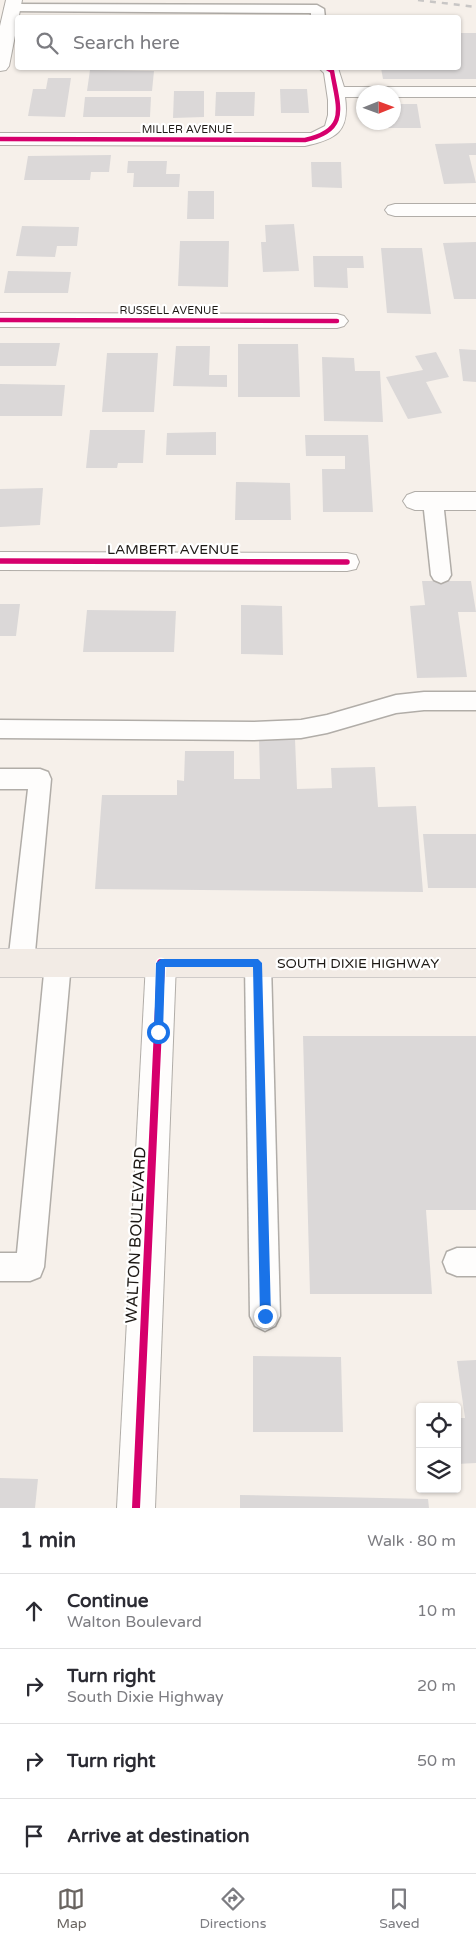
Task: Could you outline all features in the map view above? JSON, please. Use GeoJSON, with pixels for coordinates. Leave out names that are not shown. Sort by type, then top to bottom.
{"type":"FeatureCollection","features":[{"type":"Feature","properties":{"kind":"main road","name":"SOUTH DIXIE HIGHWAY"},"geometry":{"type":"LineString","coordinates":[[10,963],[476,963]]}},
{"type":"Feature","properties":{"kind":"street"},"geometry":{"type":"LineString","coordinates":[[5,61],[13,4]]}},
{"type":"Feature","properties":{"kind":"street"},"geometry":{"type":"LineString","coordinates":[[330,70],[336,92],[476,92]]}},
{"type":"Feature","properties":{"kind":"street","name":"MILLER AVENUE"},"geometry":{"type":"LineString","coordinates":[[0,139],[305,140],[322,136],[334,128],[337,119],[336,92]]}},
{"type":"Feature","properties":{"kind":"street"},"geometry":{"type":"LineString","coordinates":[[395,210],[476,210]]}},
{"type":"Feature","properties":{"kind":"street","name":"RUSSELL AVENUE"},"geometry":{"type":"LineString","coordinates":[[0,320],[337,321]]}},
{"type":"Feature","properties":{"kind":"street"},"geometry":{"type":"LineString","coordinates":[[424,501],[476,501]]}},
{"type":"Feature","properties":{"kind":"street","name":"LAMBERT AVENUE"},"geometry":{"type":"LineString","coordinates":[[0,561],[347,562]]}},
{"type":"Feature","properties":{"kind":"street","name":"WALTON BOULEVARD"},"geometry":{"type":"LineString","coordinates":[[136,1508],[161,963]]}},
{"type":"Feature","properties":{"kind":"lane"},"geometry":{"type":"LineString","coordinates":[[13,4],[317,9],[318,15]]}},
{"type":"Feature","properties":{"kind":"lane"},"geometry":{"type":"LineString","coordinates":[[424,501],[441,575]]}},
{"type":"Feature","properties":{"kind":"lane"},"geometry":{"type":"LineString","coordinates":[[0,729],[254,731],[301,729],[327,724],[396,704],[424,700],[476,702]]}},
{"type":"Feature","properties":{"kind":"lane"},"geometry":{"type":"LineString","coordinates":[[0,779],[40,779],[10,963]]}},
{"type":"Feature","properties":{"kind":"lane"},"geometry":{"type":"LineString","coordinates":[[0,1267],[30,1267],[58,962]]}},
{"type":"Feature","properties":{"kind":"lane"},"geometry":{"type":"LineString","coordinates":[[258,963],[265,1316]]}},
{"type":"Feature","properties":{"kind":"building"},"geometry":{"type":"Polygon","coordinates":[[[461,33],[476,33],[476,79],[383,79],[381,70],[461,70],[461,33]]]}},
{"type":"Feature","properties":{"kind":"building"},"geometry":{"type":"Polygon","coordinates":[[[90,70],[154,71],[152,91],[87,91],[90,70]]]}},
{"type":"Feature","properties":{"kind":"building"},"geometry":{"type":"Polygon","coordinates":[[[48,78],[71,78],[65,117],[28,116],[33,89],[46,89],[48,78]]]}},
{"type":"Feature","properties":{"kind":"building"},"geometry":{"type":"Polygon","coordinates":[[[280,89],[307,89],[309,113],[281,113],[280,89]]]}},
{"type":"Feature","properties":{"kind":"building"},"geometry":{"type":"Polygon","coordinates":[[[174,91],[204,91],[204,117],[173,118],[174,91]]]}},
{"type":"Feature","properties":{"kind":"building"},"geometry":{"type":"Polygon","coordinates":[[[216,92],[255,92],[254,116],[215,116],[216,92]]]}},
{"type":"Feature","properties":{"kind":"building"},"geometry":{"type":"Polygon","coordinates":[[[85,97],[151,97],[150,117],[83,117],[85,97]]]}},
{"type":"Feature","properties":{"kind":"building"},"geometry":{"type":"Polygon","coordinates":[[[401,104],[417,104],[421,128],[401,128],[401,104]]]}},
{"type":"Feature","properties":{"kind":"building"},"geometry":{"type":"Polygon","coordinates":[[[476,143],[476,155],[469,155],[476,183],[444,184],[435,144],[476,143]]]}},
{"type":"Feature","properties":{"kind":"building"},"geometry":{"type":"Polygon","coordinates":[[[111,155],[109,172],[91,172],[90,180],[24,180],[28,156],[111,155]]]}},
{"type":"Feature","properties":{"kind":"building"},"geometry":{"type":"Polygon","coordinates":[[[128,161],[167,161],[166,174],[180,174],[179,187],[133,187],[134,173],[127,173],[128,161]]]}},
{"type":"Feature","properties":{"kind":"building"},"geometry":{"type":"Polygon","coordinates":[[[311,162],[341,162],[342,188],[312,187],[311,162]]]}},
{"type":"Feature","properties":{"kind":"building"},"geometry":{"type":"Polygon","coordinates":[[[188,191],[214,191],[214,219],[187,219],[188,191]]]}},
{"type":"Feature","properties":{"kind":"building"},"geometry":{"type":"Polygon","coordinates":[[[294,224],[299,271],[263,272],[261,242],[266,242],[265,225],[294,224]]]}},
{"type":"Feature","properties":{"kind":"building"},"geometry":{"type":"Polygon","coordinates":[[[22,226],[79,227],[77,246],[57,246],[55,257],[16,256],[22,226]]]}},
{"type":"Feature","properties":{"kind":"building"},"geometry":{"type":"Polygon","coordinates":[[[180,241],[229,241],[228,287],[178,286],[180,241]]]}},
{"type":"Feature","properties":{"kind":"building"},"geometry":{"type":"Polygon","coordinates":[[[476,242],[476,299],[454,299],[443,243],[476,242]]]}},
{"type":"Feature","properties":{"kind":"building"},"geometry":{"type":"Polygon","coordinates":[[[381,248],[422,248],[431,314],[387,313],[381,248]]]}},
{"type":"Feature","properties":{"kind":"building"},"geometry":{"type":"Polygon","coordinates":[[[313,256],[363,256],[364,268],[347,268],[348,288],[314,287],[313,256]]]}},
{"type":"Feature","properties":{"kind":"building"},"geometry":{"type":"Polygon","coordinates":[[[8,271],[71,272],[68,293],[4,293],[8,271]]]}},
{"type":"Feature","properties":{"kind":"building"},"geometry":{"type":"Polygon","coordinates":[[[0,343],[60,343],[56,366],[0,366],[0,343]]]}},
{"type":"Feature","properties":{"kind":"building"},"geometry":{"type":"Polygon","coordinates":[[[238,344],[298,344],[300,397],[238,397],[238,344]]]}},
{"type":"Feature","properties":{"kind":"building"},"geometry":{"type":"Polygon","coordinates":[[[176,346],[210,346],[209,375],[227,375],[227,387],[173,386],[176,346]]]}},
{"type":"Feature","properties":{"kind":"building"},"geometry":{"type":"Polygon","coordinates":[[[459,349],[476,350],[476,382],[463,381],[459,349]]]}},
{"type":"Feature","properties":{"kind":"building"},"geometry":{"type":"Polygon","coordinates":[[[436,352],[449,377],[426,382],[442,413],[408,419],[386,377],[423,370],[415,356],[436,352]]]}},
{"type":"Feature","properties":{"kind":"building"},"geometry":{"type":"Polygon","coordinates":[[[107,353],[158,353],[154,412],[102,412],[107,353]]]}},
{"type":"Feature","properties":{"kind":"building"},"geometry":{"type":"Polygon","coordinates":[[[322,357],[354,358],[355,371],[380,371],[383,422],[324,421],[322,357]]]}},
{"type":"Feature","properties":{"kind":"building"},"geometry":{"type":"Polygon","coordinates":[[[0,384],[65,385],[62,416],[0,416],[0,384]]]}},
{"type":"Feature","properties":{"kind":"building"},"geometry":{"type":"Polygon","coordinates":[[[90,430],[145,430],[143,463],[118,463],[117,468],[86,468],[90,430]]]}},
{"type":"Feature","properties":{"kind":"building"},"geometry":{"type":"Polygon","coordinates":[[[216,432],[216,455],[166,455],[167,433],[216,432]]]}},
{"type":"Feature","properties":{"kind":"building"},"geometry":{"type":"Polygon","coordinates":[[[305,435],[368,435],[373,512],[323,512],[322,469],[345,469],[345,456],[306,456],[305,435]]]}},
{"type":"Feature","properties":{"kind":"building"},"geometry":{"type":"Polygon","coordinates":[[[236,482],[290,483],[291,520],[235,520],[236,482]]]}},
{"type":"Feature","properties":{"kind":"building"},"geometry":{"type":"Polygon","coordinates":[[[43,488],[40,525],[0,527],[0,489],[43,488]]]}},
{"type":"Feature","properties":{"kind":"building"},"geometry":{"type":"Polygon","coordinates":[[[422,581],[471,581],[476,612],[458,612],[467,677],[417,678],[410,606],[425,605],[422,581]]]}},
{"type":"Feature","properties":{"kind":"building"},"geometry":{"type":"Polygon","coordinates":[[[0,604],[20,604],[16,636],[0,636],[0,604]]]}},
{"type":"Feature","properties":{"kind":"building"},"geometry":{"type":"Polygon","coordinates":[[[241,605],[282,606],[283,655],[241,654],[241,605]]]}},
{"type":"Feature","properties":{"kind":"building"},"geometry":{"type":"Polygon","coordinates":[[[87,610],[176,611],[174,652],[83,652],[87,610]]]}},
{"type":"Feature","properties":{"kind":"building"},"geometry":{"type":"Polygon","coordinates":[[[259,739],[295,739],[297,789],[332,788],[331,768],[375,767],[378,807],[416,806],[423,892],[95,889],[102,795],[177,795],[177,780],[184,781],[185,751],[234,751],[234,779],[260,779],[259,739]]]}},
{"type":"Feature","properties":{"kind":"building"},"geometry":{"type":"Polygon","coordinates":[[[423,834],[476,834],[476,888],[428,888],[423,834]]]}},
{"type":"Feature","properties":{"kind":"building"},"geometry":{"type":"Polygon","coordinates":[[[303,1036],[476,1036],[476,1210],[426,1210],[432,1294],[310,1294],[303,1036]]]}},
{"type":"Feature","properties":{"kind":"building"},"geometry":{"type":"Polygon","coordinates":[[[253,1356],[341,1357],[343,1432],[253,1432],[253,1356]]]}},
{"type":"Feature","properties":{"kind":"building"},"geometry":{"type":"Polygon","coordinates":[[[476,1360],[476,1463],[461,1464],[461,1418],[465,1418],[457,1361],[476,1360]]]}},
{"type":"Feature","properties":{"kind":"building"},"geometry":{"type":"Polygon","coordinates":[[[0,1478],[38,1479],[35,1508],[0,1508],[0,1478]]]}},
{"type":"Feature","properties":{"kind":"building"},"geometry":{"type":"Polygon","coordinates":[[[240,1495],[428,1499],[429,1508],[240,1508],[240,1495]]]}},
{"type":"Feature","properties":{"kind":"railway"},"geometry":{"type":"LineString","coordinates":[[418,0],[476,7]]}},
{"type":"Feature","properties":{"kind":"cycle path"},"geometry":{"type":"LineString","coordinates":[[0,139],[305,140],[328,133],[336,122],[337,100],[330,70]]}},
{"type":"Feature","properties":{"kind":"cycle path"},"geometry":{"type":"LineString","coordinates":[[0,320],[337,321]]}},
{"type":"Feature","properties":{"kind":"cycle path"},"geometry":{"type":"LineString","coordinates":[[0,561],[347,562]]}},
{"type":"Feature","properties":{"kind":"cycle path"},"geometry":{"type":"LineString","coordinates":[[136,1508],[161,963]]}},
{"type":"Feature","properties":{"kind":"route"},"geometry":{"type":"LineString","coordinates":[[158,1032],[161,963],[258,963],[265,1316]]}}]}
